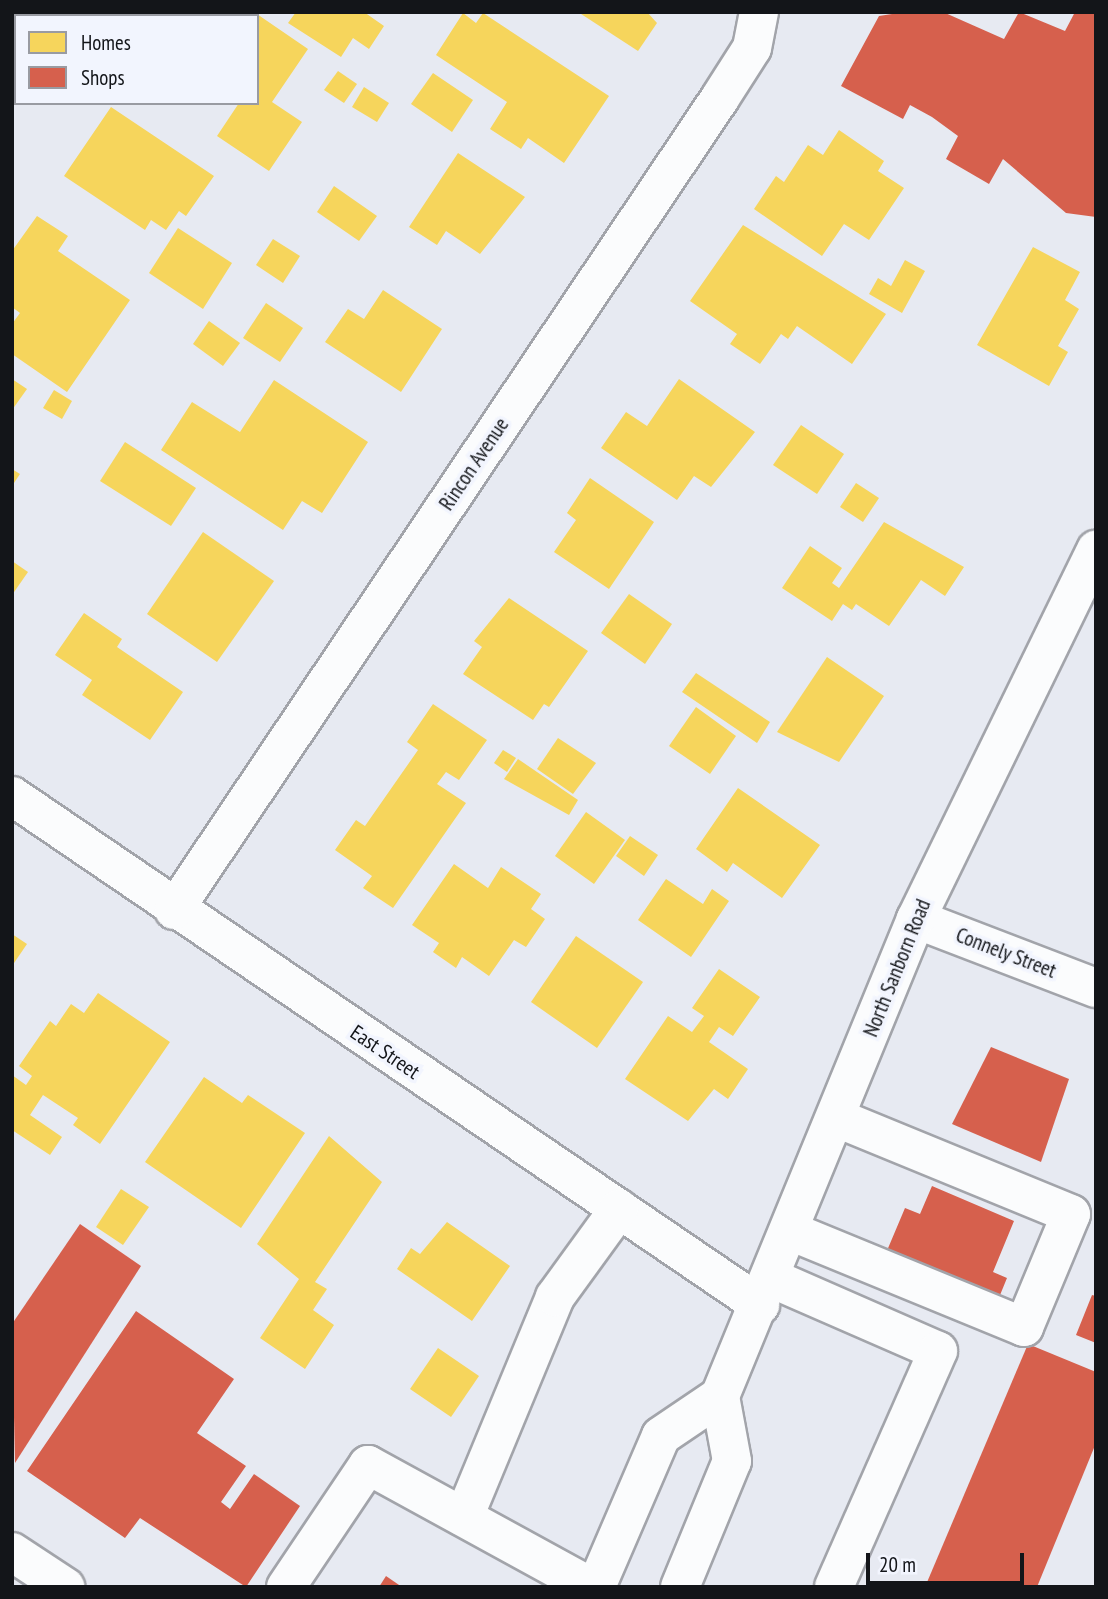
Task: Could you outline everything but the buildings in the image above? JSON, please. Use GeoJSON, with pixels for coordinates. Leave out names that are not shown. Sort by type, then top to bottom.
{"type":"FeatureCollection","features":[{"type":"Feature","properties":{"kind":"street","name":"Rincon Avenue"},"geometry":{"type":"LineString","coordinates":[[174,910],[720,98],[752,48],[759,12]]}},
{"type":"Feature","properties":{"kind":"street","name":"North Sanborn Road"},"geometry":{"type":"LineString","coordinates":[[720,1396],[837,1118],[916,919],[1096,550]]}},
{"type":"Feature","properties":{"kind":"street","name":"East Street"},"geometry":{"type":"LineString","coordinates":[[12,796],[174,910],[619,1209],[765,1292],[938,1351],[834,1587]]}},
{"type":"Feature","properties":{"kind":"street","name":"Connely Street"},"geometry":{"type":"LineString","coordinates":[[916,919],[1096,988]]}},
{"type":"Feature","properties":{"kind":"street"},"geometry":{"type":"LineString","coordinates":[[790,1231],[1024,1327],[1066,1227],[1071,1214],[837,1118]]}},
{"type":"Feature","properties":{"kind":"street"},"geometry":{"type":"LineString","coordinates":[[464,1517],[555,1297],[619,1209]]}},
{"type":"Feature","properties":{"kind":"street"},"geometry":{"type":"LineString","coordinates":[[596,1587],[661,1436],[720,1396],[732,1461],[687,1584]]}},
{"type":"Feature","properties":{"kind":"street"},"geometry":{"type":"LineString","coordinates":[[286,1587],[368,1465],[591,1587]]}},
{"type":"Feature","properties":{"kind":"street"},"geometry":{"type":"LineString","coordinates":[[12,1552],[65,1587]]}}]}
